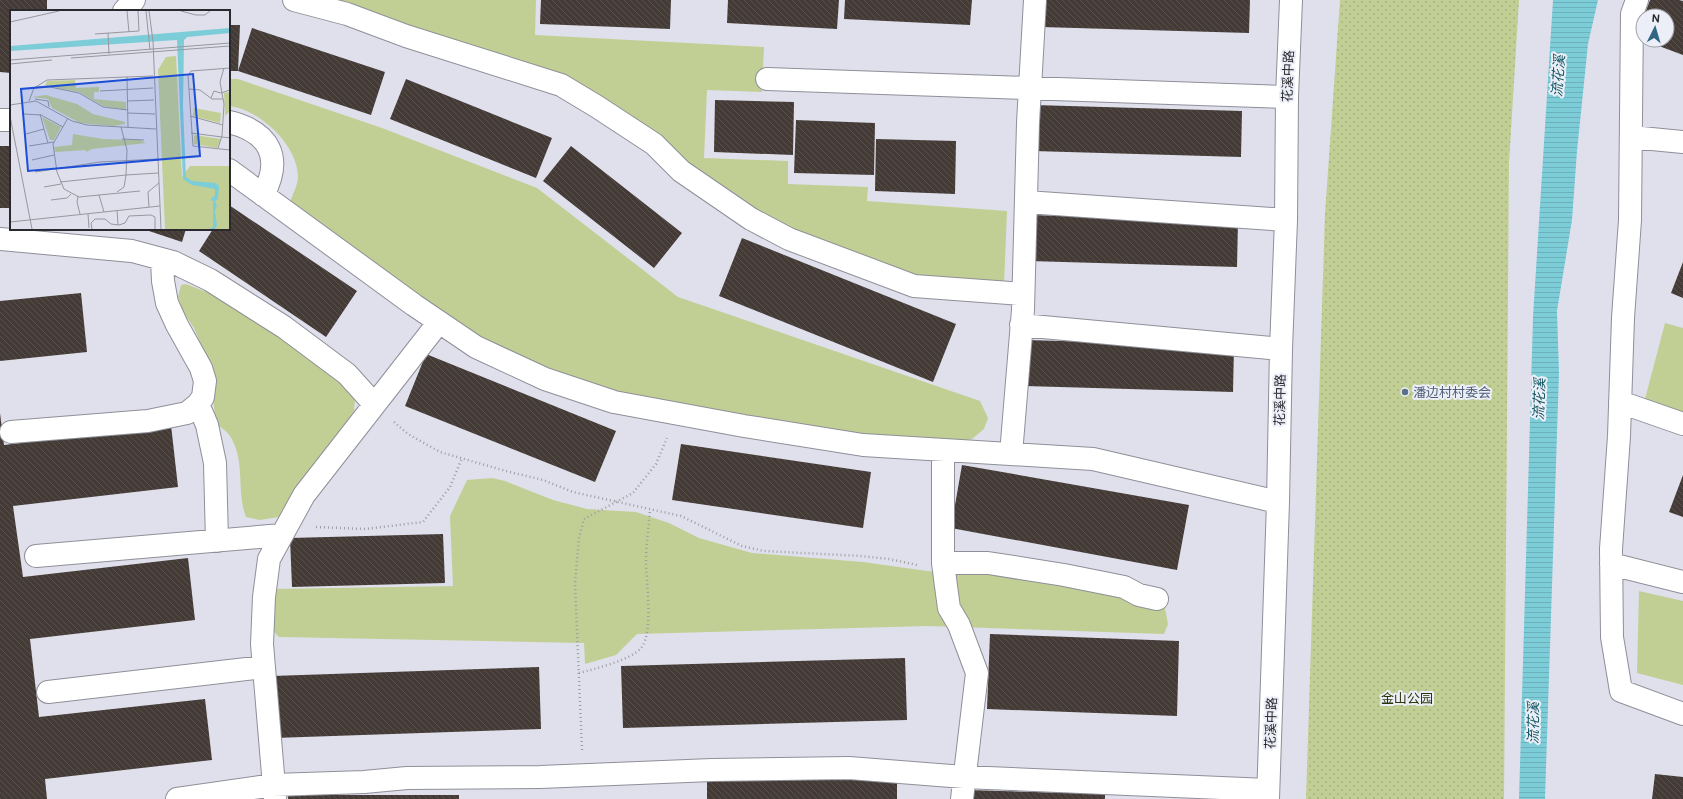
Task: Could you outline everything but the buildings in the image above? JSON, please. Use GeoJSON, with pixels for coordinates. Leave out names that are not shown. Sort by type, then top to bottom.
{"type":"FeatureCollection","features":[{"type":"Feature","properties":{"kind":"street"},"geometry":{"type":"LineString","coordinates":[[125,10],[134,0]]}},
{"type":"Feature","properties":{"kind":"street"},"geometry":{"type":"LineString","coordinates":[[294,0],[347,14],[406,36],[561,85],[654,144],[681,171],[751,219],[789,238],[914,286],[1023,294]]}},
{"type":"Feature","properties":{"kind":"street"},"geometry":{"type":"LineString","coordinates":[[1011,454],[1023,294],[1030,88],[1035,0]]}},
{"type":"Feature","properties":{"kind":"street","name":"花溪中路"},"geometry":{"type":"LineString","coordinates":[[1268,795],[1278,502],[1281,349],[1286,220],[1287,97],[1291,0]]}},
{"type":"Feature","properties":{"kind":"street"},"geometry":{"type":"LineString","coordinates":[[1637,0],[1632,14],[1630,220],[1611,564],[1612,637],[1621,691],[1683,714]]}},
{"type":"Feature","properties":{"kind":"street"},"geometry":{"type":"LineString","coordinates":[[767,79],[1287,97]]}},
{"type":"Feature","properties":{"kind":"street"},"geometry":{"type":"LineString","coordinates":[[230,122],[241,125],[256,133],[269,146],[272,163],[270,181],[263,195]]}},
{"type":"Feature","properties":{"kind":"street"},"geometry":{"type":"LineString","coordinates":[[1631,137],[1683,142]]}},
{"type":"Feature","properties":{"kind":"street"},"geometry":{"type":"LineString","coordinates":[[230,171],[439,322],[476,347],[545,379],[614,402],[744,426],[864,444],[1093,459],[1278,502]]}},
{"type":"Feature","properties":{"kind":"street"},"geometry":{"type":"LineString","coordinates":[[1026,202],[1286,220]]}},
{"type":"Feature","properties":{"kind":"street"},"geometry":{"type":"LineString","coordinates":[[0,239],[132,251],[174,262],[210,280],[284,327],[347,374],[374,404]]}},
{"type":"Feature","properties":{"kind":"street"},"geometry":{"type":"LineString","coordinates":[[11,432],[148,421],[186,413],[198,404],[203,397],[205,381],[201,368],[167,303],[163,281],[162,259]]}},
{"type":"Feature","properties":{"kind":"street"},"geometry":{"type":"LineString","coordinates":[[275,792],[262,636],[264,597],[269,559],[304,494],[439,322]]}},
{"type":"Feature","properties":{"kind":"street"},"geometry":{"type":"LineString","coordinates":[[1021,325],[1281,349]]}},
{"type":"Feature","properties":{"kind":"street"},"geometry":{"type":"LineString","coordinates":[[1620,402],[1683,424]]}},
{"type":"Feature","properties":{"kind":"street"},"geometry":{"type":"LineString","coordinates":[[198,404],[207,425],[215,462],[217,541]]}},
{"type":"Feature","properties":{"kind":"street"},"geometry":{"type":"LineString","coordinates":[[943,450],[943,563],[949,608],[959,625],[977,673],[962,799]]}},
{"type":"Feature","properties":{"kind":"street"},"geometry":{"type":"LineString","coordinates":[[36,556],[217,541],[284,530]]}},
{"type":"Feature","properties":{"kind":"street"},"geometry":{"type":"LineString","coordinates":[[943,563],[988,563],[1064,575],[1124,587],[1139,595],[1157,599]]}},
{"type":"Feature","properties":{"kind":"street"},"geometry":{"type":"LineString","coordinates":[[1611,564],[1683,582]]}},
{"type":"Feature","properties":{"kind":"street"},"geometry":{"type":"LineString","coordinates":[[48,692],[264,667]]}},
{"type":"Feature","properties":{"kind":"street"},"geometry":{"type":"LineString","coordinates":[[177,799],[275,792],[406,778],[849,768],[964,777],[1268,795]]}},
{"type":"Feature","properties":{"kind":"path"},"geometry":{"type":"LineString","coordinates":[[374,404],[408,434],[440,452],[544,480],[573,492],[681,516],[742,546],[764,550],[889,559],[928,567],[943,563]]}},
{"type":"Feature","properties":{"kind":"path"},"geometry":{"type":"LineString","coordinates":[[589,775],[583,755],[575,583],[579,538],[584,519],[633,493],[656,464],[677,413]]}},
{"type":"Feature","properties":{"kind":"path"},"geometry":{"type":"LineString","coordinates":[[284,530],[326,528],[365,529],[423,522],[450,487],[462,458]]}},
{"type":"Feature","properties":{"kind":"path"},"geometry":{"type":"LineString","coordinates":[[579,673],[598,668],[630,656],[642,648],[646,636],[648,616],[646,562],[650,509]]}},
{"type":"Feature","properties":{"kind":"green space"},"geometry":{"type":"Polygon","coordinates":[[[326,0],[536,0],[535,35],[764,47],[762,92],[707,90],[704,158],[788,161],[788,184],[868,187],[867,201],[1007,211],[1004,285],[914,279],[788,231],[751,211],[600,100],[326,0]]]}},
{"type":"Feature","properties":{"kind":"green space","name":"金山公园"},"geometry":{"type":"Polygon","coordinates":[[[1340,0],[1519,0],[1509,163],[1504,799],[1306,799],[1325,214],[1340,0]]]}},
{"type":"Feature","properties":{"kind":"green space"},"geometry":{"type":"Polygon","coordinates":[[[230,79],[238,79],[382,128],[537,188],[678,297],[980,401],[988,418],[984,429],[972,439],[948,443],[862,436],[614,394],[548,372],[480,341],[290,203],[298,177],[296,165],[291,153],[284,141],[264,121],[241,109],[230,106],[230,79]]]}},
{"type":"Feature","properties":{"kind":"green space"},"geometry":{"type":"Polygon","coordinates":[[[186,284],[229,301],[273,328],[346,388],[355,398],[354,411],[279,517],[260,520],[246,517],[243,507],[238,456],[235,446],[229,434],[216,424],[209,364],[194,328],[184,313],[178,297],[181,285],[186,284]]]}},
{"type":"Feature","properties":{"kind":"green space"},"geometry":{"type":"Polygon","coordinates":[[[1665,323],[1683,328],[1683,413],[1645,399],[1665,323]]]}},
{"type":"Feature","properties":{"kind":"green space"},"geometry":{"type":"Polygon","coordinates":[[[492,478],[505,481],[553,500],[587,509],[636,512],[669,523],[699,538],[752,553],[863,562],[927,571],[995,575],[1054,582],[1158,605],[1165,608],[1168,624],[1164,634],[928,626],[637,634],[616,655],[585,664],[584,643],[279,637],[272,630],[273,589],[453,586],[450,516],[467,480],[492,478]]]}},
{"type":"Feature","properties":{"kind":"green space"},"geometry":{"type":"Polygon","coordinates":[[[1639,591],[1683,601],[1683,685],[1637,673],[1639,591]]]}},
{"type":"Feature","properties":{"kind":"water","name":"流花溪"},"geometry":{"type":"Polygon","coordinates":[[[1553,0],[1598,0],[1588,44],[1577,151],[1572,220],[1557,311],[1559,373],[1545,799],[1519,799],[1533,317],[1553,0]]]}},
{"type":"Feature","properties":{"kind":"place","name":"潘边村村委会"},"geometry":{"type":"Point","coordinates":[1405,392]}}]}
